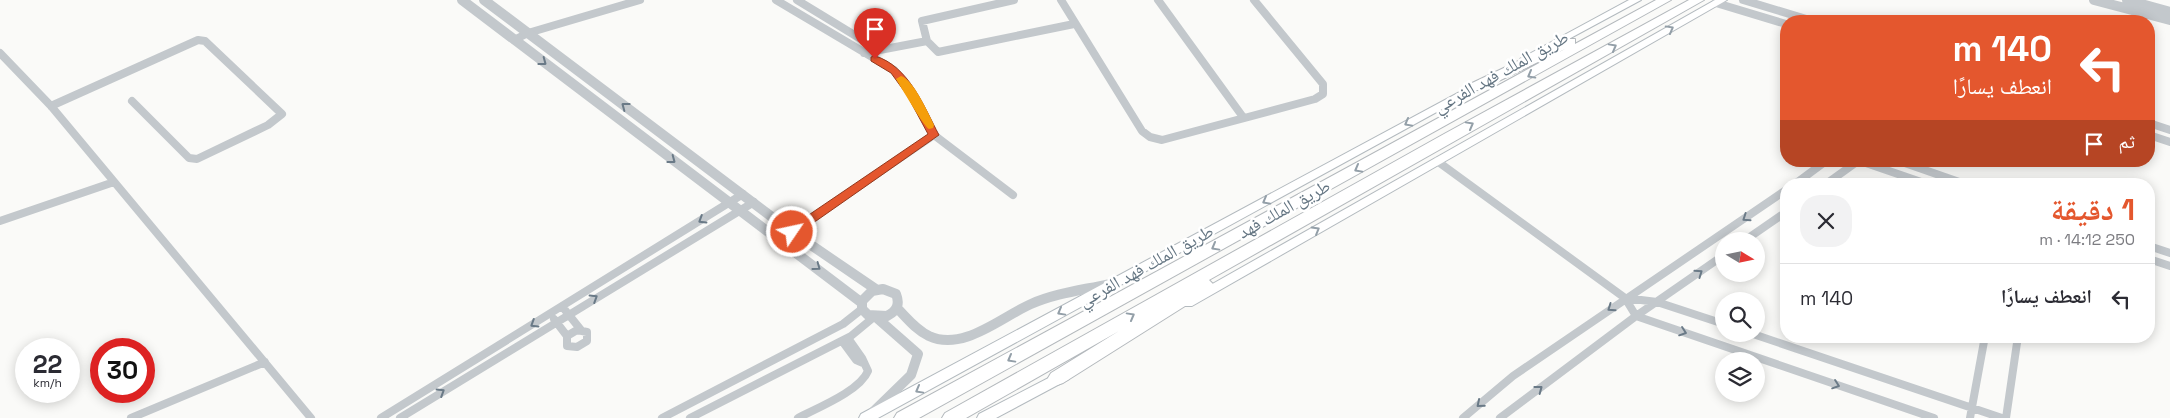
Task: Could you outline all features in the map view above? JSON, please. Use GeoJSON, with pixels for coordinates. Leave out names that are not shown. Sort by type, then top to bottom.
{"type":"FeatureCollection","features":[{"type":"Feature","properties":{"kind":"highway"},"geometry":{"type":"LineString","coordinates":[[1475,87],[1664,0]]}},
{"type":"Feature","properties":{"kind":"highway","name":"طريق الملك فهد"},"geometry":{"type":"LineString","coordinates":[[903,418],[1664,0]]}},
{"type":"Feature","properties":{"kind":"highway","name":"طريق الملك فهد"},"geometry":{"type":"LineString","coordinates":[[951,418],[1372,180],[1698,0]]}},
{"type":"Feature","properties":{"kind":"highway"},"geometry":{"type":"LineString","coordinates":[[1057,378],[1372,180]]}},
{"type":"Feature","properties":{"kind":"main road","name":"طريق الملك فهد الفرعي"},"geometry":{"type":"LineString","coordinates":[[867,418],[1636,0]]}},
{"type":"Feature","properties":{"kind":"main road"},"geometry":{"type":"LineString","coordinates":[[984,418],[1719,2]]}},
{"type":"Feature","properties":{"kind":"street"},"geometry":{"type":"LineString","coordinates":[[462,0],[729,203],[850,292],[868,315],[875,318],[918,354],[911,376],[867,418]]}},
{"type":"Feature","properties":{"kind":"street"},"geometry":{"type":"LineString","coordinates":[[484,0],[792,232],[876,290]]}},
{"type":"Feature","properties":{"kind":"street"},"geometry":{"type":"LineString","coordinates":[[514,40],[528,33],[640,0]]}},
{"type":"Feature","properties":{"kind":"street"},"geometry":{"type":"LineString","coordinates":[[776,0],[894,70],[912,94],[934,135],[1013,195]]}},
{"type":"Feature","properties":{"kind":"street"},"geometry":{"type":"LineString","coordinates":[[797,0],[878,50]]}},
{"type":"Feature","properties":{"kind":"street"},"geometry":{"type":"LineString","coordinates":[[1014,0],[922,21],[927,41],[938,52],[1074,24]]}},
{"type":"Feature","properties":{"kind":"street"},"geometry":{"type":"LineString","coordinates":[[1060,0],[1142,131],[1150,137],[1162,140],[1315,99],[1323,94],[1324,88],[1254,0]]}},
{"type":"Feature","properties":{"kind":"street"},"geometry":{"type":"LineString","coordinates":[[1158,0],[1188,44],[1243,117]]}},
{"type":"Feature","properties":{"kind":"street"},"geometry":{"type":"LineString","coordinates":[[1743,0],[1793,15]]}},
{"type":"Feature","properties":{"kind":"street"},"geometry":{"type":"LineString","coordinates":[[2094,0],[2151,15]]}},
{"type":"Feature","properties":{"kind":"street"},"geometry":{"type":"LineString","coordinates":[[2127,0],[2170,12]]}},
{"type":"Feature","properties":{"kind":"street"},"geometry":{"type":"LineString","coordinates":[[1719,2],[1780,22]]}},
{"type":"Feature","properties":{"kind":"street"},"geometry":{"type":"LineString","coordinates":[[2155,16],[2170,20]]}},
{"type":"Feature","properties":{"kind":"street"},"geometry":{"type":"LineString","coordinates":[[51,106],[198,40],[205,41],[282,114],[268,125],[197,159],[189,158],[132,101]]}},
{"type":"Feature","properties":{"kind":"street"},"geometry":{"type":"LineString","coordinates":[[864,53],[927,41]]}},
{"type":"Feature","properties":{"kind":"street"},"geometry":{"type":"LineString","coordinates":[[2,56],[51,106],[311,418]]}},
{"type":"Feature","properties":{"kind":"street"},"geometry":{"type":"LineString","coordinates":[[2155,125],[2170,130]]}},
{"type":"Feature","properties":{"kind":"street"},"geometry":{"type":"LineString","coordinates":[[792,232],[934,135]]}},
{"type":"Feature","properties":{"kind":"street"},"geometry":{"type":"LineString","coordinates":[[2155,137],[2170,142]]}},
{"type":"Feature","properties":{"kind":"street"},"geometry":{"type":"LineString","coordinates":[[1437,161],[1625,298],[1636,316],[1934,418]]}},
{"type":"Feature","properties":{"kind":"street"},"geometry":{"type":"LineString","coordinates":[[1803,178],[1818,167]]}},
{"type":"Feature","properties":{"kind":"street"},"geometry":{"type":"LineString","coordinates":[[1835,178],[1850,167]]}},
{"type":"Feature","properties":{"kind":"street"},"geometry":{"type":"LineString","coordinates":[[1877,167],[1909,178]]}},
{"type":"Feature","properties":{"kind":"street"},"geometry":{"type":"LineString","coordinates":[[1916,167],[1948,178]]}},
{"type":"Feature","properties":{"kind":"street"},"geometry":{"type":"LineString","coordinates":[[0,221],[114,182]]}},
{"type":"Feature","properties":{"kind":"street"},"geometry":{"type":"LineString","coordinates":[[382,418],[743,194]]}},
{"type":"Feature","properties":{"kind":"street"},"geometry":{"type":"LineString","coordinates":[[1463,418],[1514,376],[1625,298],[1780,194]]}},
{"type":"Feature","properties":{"kind":"street"},"geometry":{"type":"LineString","coordinates":[[400,418],[556,321],[754,202]]}},
{"type":"Feature","properties":{"kind":"street"},"geometry":{"type":"LineString","coordinates":[[1757,232],[1780,216]]}},
{"type":"Feature","properties":{"kind":"street"},"geometry":{"type":"LineString","coordinates":[[2155,248],[2170,253]]}},
{"type":"Feature","properties":{"kind":"street"},"geometry":{"type":"LineString","coordinates":[[1500,418],[1636,316],[1715,261]]}},
{"type":"Feature","properties":{"kind":"street"},"geometry":{"type":"LineString","coordinates":[[2155,261],[2170,266]]}},
{"type":"Feature","properties":{"kind":"street"},"geometry":{"type":"LineString","coordinates":[[897,308],[916,328],[934,338],[953,340],[967,337],[1033,303],[1117,282]]}},
{"type":"Feature","properties":{"kind":"street"},"geometry":{"type":"LineString","coordinates":[[662,418],[844,324],[862,306],[868,294],[876,290],[888,290],[896,294],[899,302],[897,308],[888,316],[875,318],[845,339],[690,418]]}},
{"type":"Feature","properties":{"kind":"street"},"geometry":{"type":"LineString","coordinates":[[1625,298],[1658,302],[1715,321]]}},
{"type":"Feature","properties":{"kind":"street"},"geometry":{"type":"LineString","coordinates":[[563,306],[581,330]]}},
{"type":"Feature","properties":{"kind":"street"},"geometry":{"type":"LineString","coordinates":[[550,314],[567,336],[567,346],[581,346],[588,338],[587,332],[581,330],[573,331],[567,336]]}},
{"type":"Feature","properties":{"kind":"street"},"geometry":{"type":"LineString","coordinates":[[1765,338],[2002,418]]}},
{"type":"Feature","properties":{"kind":"street"},"geometry":{"type":"LineString","coordinates":[[798,418],[849,390],[866,377],[868,370],[863,363],[856,360],[845,339]]}},
{"type":"Feature","properties":{"kind":"street"},"geometry":{"type":"LineString","coordinates":[[1970,418],[1984,343]]}},
{"type":"Feature","properties":{"kind":"street"},"geometry":{"type":"LineString","coordinates":[[2006,418],[2017,343]]}},
{"type":"Feature","properties":{"kind":"street"},"geometry":{"type":"LineString","coordinates":[[800,347],[808,358]]}},
{"type":"Feature","properties":{"kind":"street"},"geometry":{"type":"LineString","coordinates":[[131,418],[265,362]]}},
{"type":"Feature","properties":{"kind":"street"},"geometry":{"type":"LineString","coordinates":[[727,385],[733,396]]}},
{"type":"Feature","properties":{"kind":"slow traffic"},"geometry":{"type":"LineString","coordinates":[[901,79],[912,94],[929,125]]}},
{"type":"Feature","properties":{"kind":"route"},"geometry":{"type":"LineString","coordinates":[[792,232],[934,135],[912,94],[894,70],[875,59]]}}]}
